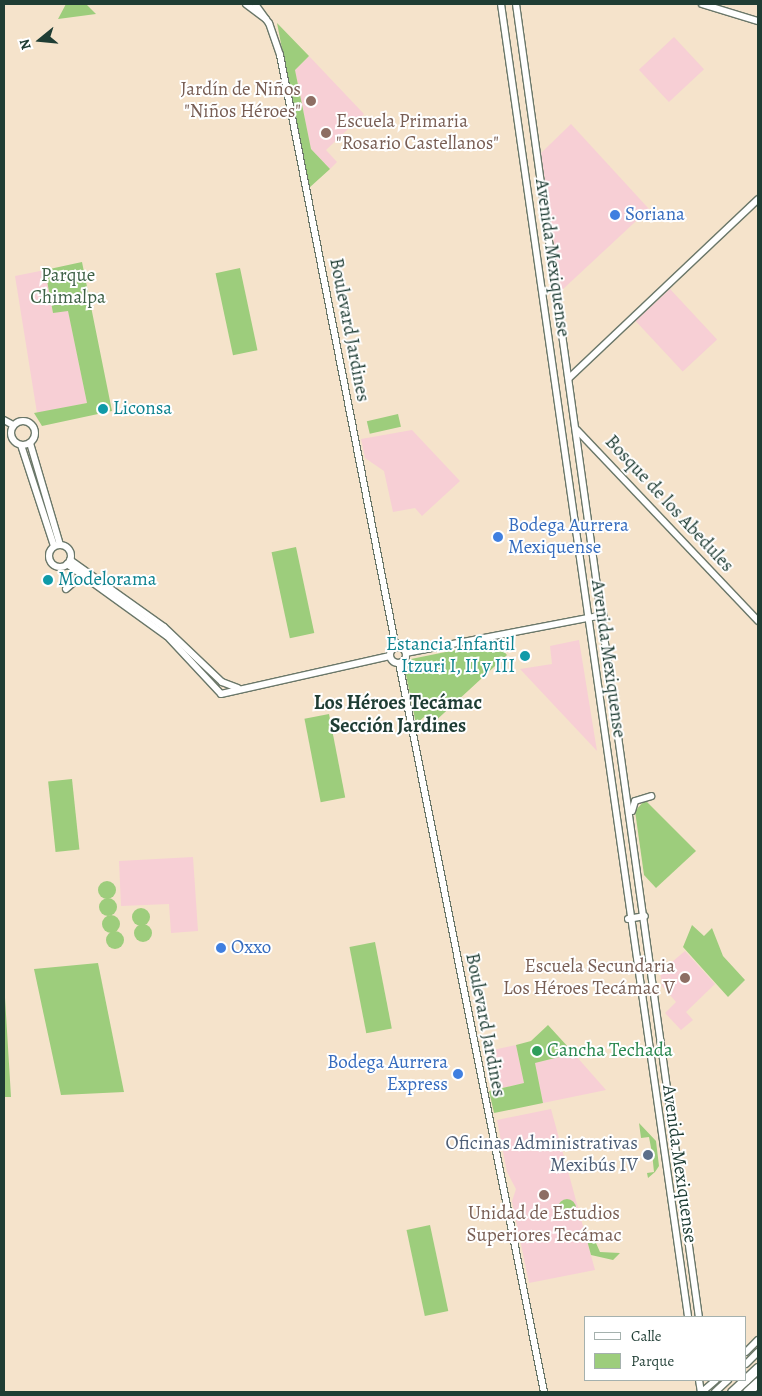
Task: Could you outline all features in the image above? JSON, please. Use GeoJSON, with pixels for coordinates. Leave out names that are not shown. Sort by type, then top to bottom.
{"type":"FeatureCollection","features":[{"type":"Feature","properties":{"kind":"highway"},"geometry":{"type":"LineString","coordinates":[[747,1379],[758,1368]]}},
{"type":"Feature","properties":{"kind":"highway"},"geometry":{"type":"LineString","coordinates":[[732,1392],[745,1381]]}},
{"type":"Feature","properties":{"kind":"highway"},"geometry":{"type":"LineString","coordinates":[[746,1392],[758,1382]]}},
{"type":"Feature","properties":{"kind":"street"},"geometry":{"type":"LineString","coordinates":[[246,4],[266,19]]}},
{"type":"Feature","properties":{"kind":"street","name":"Boulevard Jardines"},"geometry":{"type":"LineString","coordinates":[[256,4],[266,19],[280,55],[396,648]]}},
{"type":"Feature","properties":{"kind":"street","name":"Avenida Mexiquense"},"geometry":{"type":"LineString","coordinates":[[501,4],[628,919],[688,1316]]}},
{"type":"Feature","properties":{"kind":"street","name":"Avenida Mexiquense"},"geometry":{"type":"LineString","coordinates":[[516,4],[645,916],[699,1316]]}},
{"type":"Feature","properties":{"kind":"street"},"geometry":{"type":"LineString","coordinates":[[702,4],[758,22]]}},
{"type":"Feature","properties":{"kind":"street"},"geometry":{"type":"LineString","coordinates":[[569,378],[757,204]]}},
{"type":"Feature","properties":{"kind":"street"},"geometry":{"type":"LineString","coordinates":[[4,420],[12,427],[12,439],[21,445],[57,546]]}},
{"type":"Feature","properties":{"kind":"street"},"geometry":{"type":"LineString","coordinates":[[4,426],[12,427],[24,420],[33,426],[30,443],[57,546],[52,563],[68,562],[164,627],[222,682],[239,688]]}},
{"type":"Feature","properties":{"kind":"street","name":"Bosque de los Abedules"},"geometry":{"type":"LineString","coordinates":[[577,430],[758,621]]}},
{"type":"Feature","properties":{"kind":"street"},"geometry":{"type":"LineString","coordinates":[[21,445],[30,443]]}},
{"type":"Feature","properties":{"kind":"street"},"geometry":{"type":"LineString","coordinates":[[57,546],[69,549],[68,562]]}},
{"type":"Feature","properties":{"kind":"street"},"geometry":{"type":"LineString","coordinates":[[68,562],[82,575],[167,636],[221,694],[239,688],[390,656],[396,648],[406,653],[603,616]]}},
{"type":"Feature","properties":{"kind":"street"},"geometry":{"type":"LineString","coordinates":[[66,589],[82,575]]}},
{"type":"Feature","properties":{"kind":"street"},"geometry":{"type":"LineString","coordinates":[[390,656],[399,663],[406,653]]}},
{"type":"Feature","properties":{"kind":"street","name":"Boulevard Jardines"},"geometry":{"type":"LineString","coordinates":[[399,663],[544,1392]]}},
{"type":"Feature","properties":{"kind":"street"},"geometry":{"type":"LineString","coordinates":[[197,668],[204,665]]}},
{"type":"Feature","properties":{"kind":"street"},"geometry":{"type":"LineString","coordinates":[[632,823],[634,803],[651,796]]}},
{"type":"Feature","properties":{"kind":"street"},"geometry":{"type":"LineString","coordinates":[[628,919],[645,916]]}},
{"type":"Feature","properties":{"kind":"street"},"geometry":{"type":"LineString","coordinates":[[686,1303],[696,1299]]}},
{"type":"Feature","properties":{"kind":"street"},"geometry":{"type":"LineString","coordinates":[[747,1351],[758,1340]]}},
{"type":"Feature","properties":{"kind":"street"},"geometry":{"type":"LineString","coordinates":[[747,1363],[758,1352]]}},
{"type":"Feature","properties":{"kind":"street"},"geometry":{"type":"LineString","coordinates":[[701,1392],[715,1381]]}},
{"type":"Feature","properties":{"kind":"street"},"geometry":{"type":"LineString","coordinates":[[715,1392],[721,1383]]}},
{"type":"Feature","properties":{"kind":"shaded area"},"geometry":{"type":"Polygon","coordinates":[[[674,37],[704,69],[669,102],[639,70],[674,37]]]}},
{"type":"Feature","properties":{"kind":"shaded area","name":"Escuela Primaria \"Rosario Castellanos\""},"geometry":{"type":"Polygon","coordinates":[[[309,56],[364,114],[326,150],[337,162],[330,169],[311,149],[295,70],[309,56]]]}},
{"type":"Feature","properties":{"kind":"shaded area"},"geometry":{"type":"Polygon","coordinates":[[[571,124],[649,209],[561,291],[541,153],[571,124]]]}},
{"type":"Feature","properties":{"kind":"shaded area"},"geometry":{"type":"Polygon","coordinates":[[[45,270],[53,313],[68,310],[87,403],[37,413],[15,276],[45,270]]]}},
{"type":"Feature","properties":{"kind":"shaded area"},"geometry":{"type":"Polygon","coordinates":[[[670,289],[717,339],[683,372],[636,321],[670,289]]]}},
{"type":"Feature","properties":{"kind":"shaded area"},"geometry":{"type":"Polygon","coordinates":[[[412,430],[460,481],[422,516],[415,508],[393,512],[384,471],[365,458],[361,439],[412,430]]]}},
{"type":"Feature","properties":{"kind":"shaded area"},"geometry":{"type":"Polygon","coordinates":[[[579,640],[597,751],[520,669],[552,664],[550,646],[579,640]]]}},
{"type":"Feature","properties":{"kind":"shaded area"},"geometry":{"type":"Polygon","coordinates":[[[193,857],[198,931],[171,933],[169,904],[121,906],[119,861],[193,857]]]}},
{"type":"Feature","properties":{"kind":"shaded area","name":"Escuela Secundaria Los Héroes Tecámac V"},"geometry":{"type":"Polygon","coordinates":[[[685,951],[715,984],[686,1012],[693,1020],[681,1030],[665,1013],[676,1002],[662,986],[660,972],[685,951]]]}},
{"type":"Feature","properties":{"kind":"shaded area"},"geometry":{"type":"Polygon","coordinates":[[[516,1045],[524,1083],[493,1090],[485,1052],[516,1045]]]}},
{"type":"Feature","properties":{"kind":"shaded area"},"geometry":{"type":"Polygon","coordinates":[[[569,1048],[606,1090],[543,1103],[535,1063],[559,1057],[569,1048]]]}},
{"type":"Feature","properties":{"kind":"shaded area","name":"Unidad de Estudios Superiores Tecámac"},"geometry":{"type":"Polygon","coordinates":[[[551,1109],[595,1270],[529,1283],[512,1201],[516,1189],[507,1172],[497,1120],[551,1109]]]}},
{"type":"Feature","properties":{"kind":"green space"},"geometry":{"type":"Polygon","coordinates":[[[66,4],[86,4],[96,14],[58,19],[66,4]]]}},
{"type":"Feature","properties":{"kind":"green space"},"geometry":{"type":"Polygon","coordinates":[[[277,23],[309,56],[295,70],[311,149],[330,169],[309,188],[277,23]]]}},
{"type":"Feature","properties":{"kind":"green space","name":"Parque Chimalpa"},"geometry":{"type":"Polygon","coordinates":[[[82,262],[112,411],[42,426],[34,413],[87,403],[68,311],[53,313],[45,270],[82,262]]]}},
{"type":"Feature","properties":{"kind":"green space"},"geometry":{"type":"Polygon","coordinates":[[[240,268],[257,350],[233,355],[216,273],[240,268]]]}},
{"type":"Feature","properties":{"kind":"green space"},"geometry":{"type":"Polygon","coordinates":[[[398,414],[401,427],[370,434],[367,421],[398,414]]]}},
{"type":"Feature","properties":{"kind":"green space"},"geometry":{"type":"Polygon","coordinates":[[[296,547],[314,633],[290,638],[272,552],[296,547]]]}},
{"type":"Feature","properties":{"kind":"green space"},"geometry":{"type":"Polygon","coordinates":[[[495,642],[507,655],[431,725],[424,717],[416,724],[405,670],[411,659],[495,642]]]}},
{"type":"Feature","properties":{"kind":"green space"},"geometry":{"type":"Polygon","coordinates":[[[329,714],[345,797],[321,802],[304,719],[329,714]]]}},
{"type":"Feature","properties":{"kind":"green space"},"geometry":{"type":"Polygon","coordinates":[[[72,779],[79,850],[56,852],[48,782],[72,779]]]}},
{"type":"Feature","properties":{"kind":"green space"},"geometry":{"type":"Polygon","coordinates":[[[645,800],[696,851],[656,888],[644,875],[635,811],[645,800]]]}},
{"type":"Feature","properties":{"kind":"green space"},"geometry":{"type":"Polygon","coordinates":[[[107,881],[115,886],[116,890],[111,898],[107,899],[99,894],[98,890],[103,882],[107,881]]]}},
{"type":"Feature","properties":{"kind":"green space"},"geometry":{"type":"Polygon","coordinates":[[[108,898],[114,901],[117,907],[114,913],[108,916],[102,913],[99,907],[102,901],[108,898]]]}},
{"type":"Feature","properties":{"kind":"green space"},"geometry":{"type":"Polygon","coordinates":[[[141,908],[147,911],[150,917],[147,923],[141,926],[135,923],[132,917],[135,911],[141,908]]]}},
{"type":"Feature","properties":{"kind":"green space"},"geometry":{"type":"Polygon","coordinates":[[[111,915],[117,918],[120,924],[117,930],[111,933],[105,930],[102,924],[105,918],[111,915]]]}},
{"type":"Feature","properties":{"kind":"green space"},"geometry":{"type":"Polygon","coordinates":[[[143,924],[149,927],[152,933],[149,939],[143,942],[137,939],[134,933],[137,927],[143,924]]]}},
{"type":"Feature","properties":{"kind":"green space"},"geometry":{"type":"Polygon","coordinates":[[[692,925],[704,936],[712,928],[723,956],[745,980],[728,997],[683,947],[692,925]]]}},
{"type":"Feature","properties":{"kind":"green space"},"geometry":{"type":"Polygon","coordinates":[[[115,931],[121,934],[124,940],[121,946],[115,949],[109,946],[106,940],[109,934],[115,931]]]}},
{"type":"Feature","properties":{"kind":"green space"},"geometry":{"type":"Polygon","coordinates":[[[375,942],[392,1028],[366,1033],[349,947],[375,942]]]}},
{"type":"Feature","properties":{"kind":"green space"},"geometry":{"type":"Polygon","coordinates":[[[98,963],[124,1092],[61,1095],[34,969],[98,963]]]}},
{"type":"Feature","properties":{"kind":"green space"},"geometry":{"type":"Polygon","coordinates":[[[4,981],[11,1097],[4,1097],[4,981]]]}},
{"type":"Feature","properties":{"kind":"green space"},"geometry":{"type":"Polygon","coordinates":[[[548,1025],[569,1048],[559,1057],[535,1063],[543,1103],[494,1113],[489,1091],[524,1083],[516,1045],[531,1041],[548,1025]]]}},
{"type":"Feature","properties":{"kind":"green space"},"geometry":{"type":"Polygon","coordinates":[[[639,1123],[656,1141],[659,1166],[655,1172],[648,1178],[647,1173],[654,1172],[652,1153],[649,1137],[641,1138],[639,1123]]]}},
{"type":"Feature","properties":{"kind":"green space"},"geometry":{"type":"Polygon","coordinates":[[[567,1199],[573,1202],[576,1208],[573,1214],[567,1217],[561,1214],[558,1208],[561,1202],[567,1199]]]}},
{"type":"Feature","properties":{"kind":"green space"},"geometry":{"type":"Polygon","coordinates":[[[430,1225],[448,1311],[425,1316],[407,1230],[430,1225]]]}},
{"type":"Feature","properties":{"kind":"green space"},"geometry":{"type":"Polygon","coordinates":[[[591,1232],[600,1252],[620,1253],[613,1260],[591,1255],[585,1233],[591,1232]]]}},
{"type":"Feature","properties":{"kind":"place","name":"Jardín de Niños \"Niños Héroes\""},"geometry":{"type":"Point","coordinates":[311,101]}},
{"type":"Feature","properties":{"kind":"place","name":"Escuela Primaria \"Rosario Castellanos\""},"geometry":{"type":"Point","coordinates":[326,133]}},
{"type":"Feature","properties":{"kind":"place","name":"Soriana"},"geometry":{"type":"Point","coordinates":[615,215]}},
{"type":"Feature","properties":{"kind":"place","name":"Liconsa"},"geometry":{"type":"Point","coordinates":[103,409]}},
{"type":"Feature","properties":{"kind":"place","name":"Bodega Aurrera Mexiquense"},"geometry":{"type":"Point","coordinates":[498,537]}},
{"type":"Feature","properties":{"kind":"place","name":"Modelorama"},"geometry":{"type":"Point","coordinates":[48,580]}},
{"type":"Feature","properties":{"kind":"place","name":"Estancia Infantil Itzuri I, II y III"},"geometry":{"type":"Point","coordinates":[525,656]}},
{"type":"Feature","properties":{"kind":"place","name":"Oxxo"},"geometry":{"type":"Point","coordinates":[221,948]}},
{"type":"Feature","properties":{"kind":"place","name":"Escuela Secundaria Los Héroes Tecámac V"},"geometry":{"type":"Point","coordinates":[685,978]}},
{"type":"Feature","properties":{"kind":"place","name":"Cancha Techada"},"geometry":{"type":"Point","coordinates":[537,1051]}},
{"type":"Feature","properties":{"kind":"place","name":"Bodega Aurrera Express"},"geometry":{"type":"Point","coordinates":[458,1074]}},
{"type":"Feature","properties":{"kind":"place","name":"Oficinas Administrativas Mexibús IV"},"geometry":{"type":"Point","coordinates":[648,1155]}},
{"type":"Feature","properties":{"kind":"place","name":"Unidad de Estudios Superiores Tecámac"},"geometry":{"type":"Point","coordinates":[544,1195]}},
{"type":"Feature","properties":{"kind":"district","name":"Los Héroes Tecámac Sección Jardines"},"geometry":{"type":"Point","coordinates":[398,714]}}]}
